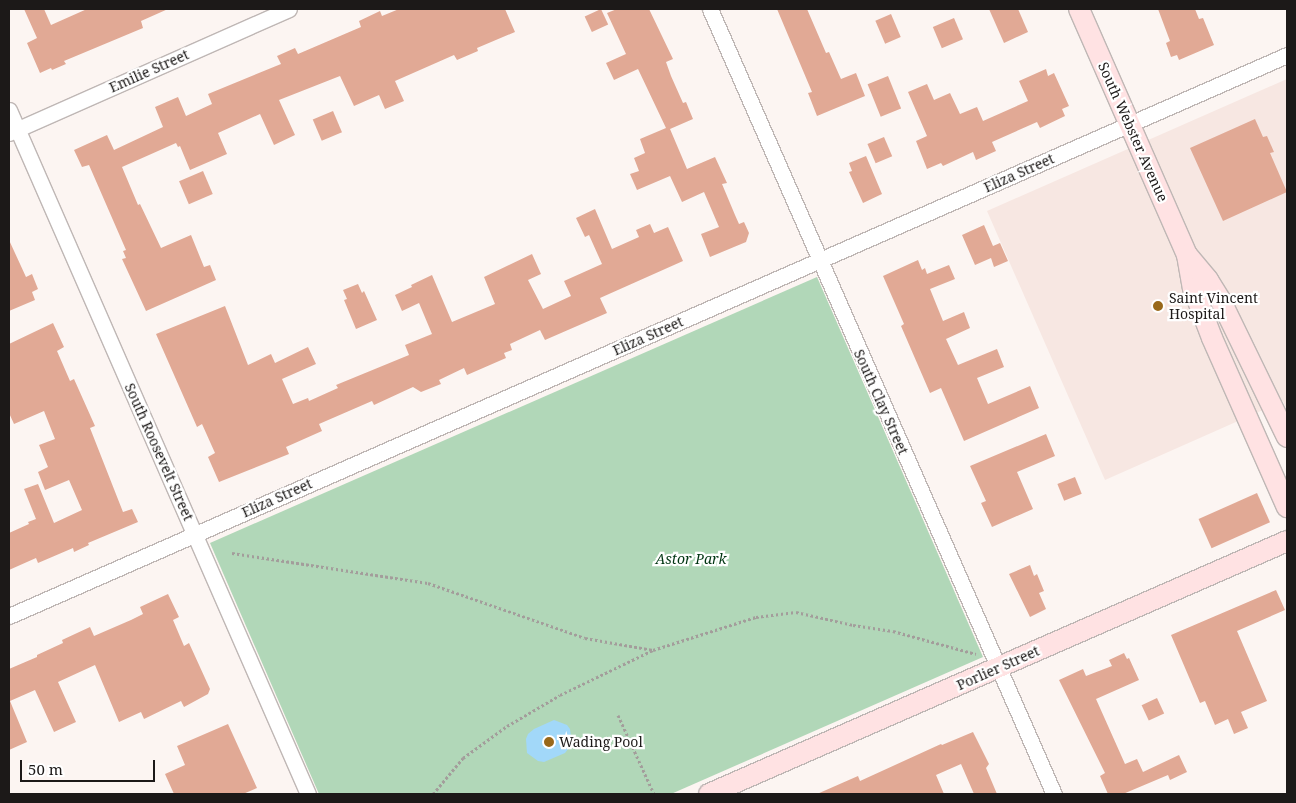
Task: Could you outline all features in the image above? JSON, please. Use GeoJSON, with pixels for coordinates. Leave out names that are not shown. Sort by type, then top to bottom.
{"type":"FeatureCollection","features":[{"type":"Feature","properties":{"kind":"main road","name":"South Webster Avenue"},"geometry":{"type":"LineString","coordinates":[[1079,9],[1187,255],[1193,288],[1209,329],[1287,507]]}},
{"type":"Feature","properties":{"kind":"main road","name":"South Webster Avenue"},"geometry":{"type":"LineString","coordinates":[[1187,255],[1208,280],[1221,301],[1287,437]]}},
{"type":"Feature","properties":{"kind":"main road","name":"Porlier Street"},"geometry":{"type":"LineString","coordinates":[[709,794],[1287,541]]}},
{"type":"Feature","properties":{"kind":"street","name":"Emilie Street"},"geometry":{"type":"LineString","coordinates":[[13,131],[289,9]]}},
{"type":"Feature","properties":{"kind":"street","name":"South Clay Street"},"geometry":{"type":"LineString","coordinates":[[710,9],[1054,794]]}},
{"type":"Feature","properties":{"kind":"street","name":"Eliza Street"},"geometry":{"type":"LineString","coordinates":[[9,616],[1287,55]]}},
{"type":"Feature","properties":{"kind":"street","name":"South Roosevelt Street"},"geometry":{"type":"LineString","coordinates":[[9,110],[13,131],[195,535],[308,794]]}},
{"type":"Feature","properties":{"kind":"path"},"geometry":{"type":"LineString","coordinates":[[232,553],[428,583],[585,638],[653,650]]}},
{"type":"Feature","properties":{"kind":"path"},"geometry":{"type":"LineString","coordinates":[[433,794],[463,758],[507,726],[560,695],[653,650],[756,616],[796,612],[893,632],[979,655]]}},
{"type":"Feature","properties":{"kind":"path"},"geometry":{"type":"LineString","coordinates":[[618,716],[654,794]]}},
{"type":"Feature","properties":{"kind":"shaded area","name":"Saint Vincent Hospital"},"geometry":{"type":"Polygon","coordinates":[[[1287,79],[1287,410],[1283,401],[1105,480],[987,211],[1287,79]]]}},
{"type":"Feature","properties":{"kind":"green space","name":"Astor Park"},"geometry":{"type":"Polygon","coordinates":[[[817,277],[983,657],[671,794],[319,794],[210,543],[817,277]]]}},
{"type":"Feature","properties":{"kind":"water","name":"Wading Pool"},"geometry":{"type":"Polygon","coordinates":[[[554,720],[567,725],[570,729],[572,744],[565,753],[544,762],[538,761],[527,753],[526,739],[528,734],[534,729],[554,720]]]}},
{"type":"Feature","properties":{"kind":"building"},"geometry":{"type":"Polygon","coordinates":[[[24,9],[44,9],[51,25],[87,9],[168,9],[141,21],[143,28],[64,61],[66,64],[40,73],[27,43],[37,38],[24,9]]]}},
{"type":"Feature","properties":{"kind":"building"},"geometry":{"type":"Polygon","coordinates":[[[399,9],[505,9],[515,32],[477,48],[478,51],[457,60],[454,55],[395,81],[404,101],[385,109],[379,95],[354,106],[340,76],[279,100],[295,135],[274,145],[260,114],[218,133],[227,154],[190,170],[180,146],[178,147],[176,143],[122,167],[138,205],[140,204],[161,248],[191,235],[204,267],[210,265],[216,280],[146,311],[122,259],[126,258],[123,251],[126,250],[89,165],[82,167],[74,150],[107,135],[114,150],[163,127],[155,107],[178,97],[186,116],[212,104],[208,94],[281,64],[277,56],[295,48],[298,54],[361,27],[359,21],[380,11],[382,16],[399,9]]]}},
{"type":"Feature","properties":{"kind":"building"},"geometry":{"type":"Polygon","coordinates":[[[601,9],[608,24],[592,32],[585,17],[601,9]]]}},
{"type":"Feature","properties":{"kind":"building"},"geometry":{"type":"Polygon","coordinates":[[[617,9],[649,9],[673,59],[666,62],[671,76],[683,103],[686,102],[693,119],[670,129],[687,169],[715,157],[727,183],[722,184],[739,224],[744,222],[749,233],[746,242],[710,257],[701,234],[719,227],[704,192],[682,202],[670,176],[637,190],[630,174],[639,171],[634,158],[645,153],[640,139],[666,128],[638,69],[614,80],[606,63],[626,54],[607,13],[617,9]]]}},
{"type":"Feature","properties":{"kind":"building"},"geometry":{"type":"Polygon","coordinates":[[[777,9],[807,9],[826,53],[829,52],[841,79],[856,73],[865,96],[817,116],[808,93],[812,92],[777,9]]]}},
{"type":"Feature","properties":{"kind":"building"},"geometry":{"type":"Polygon","coordinates":[[[989,9],[1018,9],[1028,32],[1004,43],[989,9]]]}},
{"type":"Feature","properties":{"kind":"building"},"geometry":{"type":"Polygon","coordinates":[[[1158,9],[1195,9],[1199,19],[1203,18],[1214,45],[1179,60],[1177,55],[1171,57],[1166,43],[1170,41],[1158,9]]]}},
{"type":"Feature","properties":{"kind":"building"},"geometry":{"type":"Polygon","coordinates":[[[891,14],[901,37],[885,44],[875,21],[891,14]]]}},
{"type":"Feature","properties":{"kind":"building"},"geometry":{"type":"Polygon","coordinates":[[[954,18],[963,39],[942,48],[933,27],[954,18]]]}},
{"type":"Feature","properties":{"kind":"building"},"geometry":{"type":"Polygon","coordinates":[[[1046,69],[1048,76],[1054,73],[1069,106],[1062,109],[1065,116],[1040,128],[1037,122],[992,142],[996,151],[976,160],[973,152],[943,166],[941,163],[927,169],[916,141],[927,136],[908,92],[927,84],[934,100],[950,93],[960,114],[977,107],[983,121],[1028,101],[1019,81],[1046,69]]]}},
{"type":"Feature","properties":{"kind":"building"},"geometry":{"type":"Polygon","coordinates":[[[888,76],[901,108],[881,117],[868,84],[888,76]]]}},
{"type":"Feature","properties":{"kind":"building"},"geometry":{"type":"Polygon","coordinates":[[[333,111],[342,132],[322,141],[313,120],[333,111]]]}},
{"type":"Feature","properties":{"kind":"building"},"geometry":{"type":"Polygon","coordinates":[[[1255,119],[1263,137],[1267,136],[1274,152],[1270,153],[1287,192],[1223,221],[1190,148],[1255,119]]]}},
{"type":"Feature","properties":{"kind":"building"},"geometry":{"type":"Polygon","coordinates":[[[884,137],[892,156],[876,163],[867,144],[884,137]]]}},
{"type":"Feature","properties":{"kind":"building"},"geometry":{"type":"Polygon","coordinates":[[[866,156],[882,194],[863,203],[849,172],[852,171],[849,163],[866,156]]]}},
{"type":"Feature","properties":{"kind":"building"},"geometry":{"type":"Polygon","coordinates":[[[203,171],[213,194],[189,204],[179,181],[203,171]]]}},
{"type":"Feature","properties":{"kind":"building"},"geometry":{"type":"Polygon","coordinates":[[[595,209],[612,249],[639,237],[636,230],[650,224],[654,233],[668,227],[683,261],[600,298],[607,313],[545,340],[540,330],[510,344],[512,350],[504,353],[506,358],[467,375],[464,368],[439,380],[441,384],[421,392],[413,387],[374,405],[372,401],[319,424],[322,431],[286,447],[289,454],[219,482],[208,457],[215,453],[202,424],[197,427],[156,334],[225,306],[248,365],[271,354],[275,363],[308,347],[316,364],[282,379],[293,404],[308,398],[309,401],[338,388],[336,385],[409,355],[405,345],[432,334],[419,303],[402,311],[395,295],[432,275],[452,322],[495,304],[484,277],[532,254],[541,274],[528,280],[543,309],[571,296],[564,281],[602,264],[589,235],[585,237],[576,218],[595,209]]]}},
{"type":"Feature","properties":{"kind":"building"},"geometry":{"type":"Polygon","coordinates":[[[984,225],[993,246],[1000,243],[1008,261],[994,267],[991,258],[975,265],[962,235],[984,225]]]}},
{"type":"Feature","properties":{"kind":"building"},"geometry":{"type":"Polygon","coordinates":[[[9,240],[26,277],[32,274],[38,289],[32,292],[35,300],[9,311],[9,240]]]}},
{"type":"Feature","properties":{"kind":"building"},"geometry":{"type":"Polygon","coordinates":[[[918,260],[922,270],[925,268],[927,274],[949,265],[955,279],[930,289],[943,321],[964,312],[970,328],[946,339],[958,365],[997,349],[1004,367],[977,378],[988,404],[1030,386],[1039,408],[964,441],[941,388],[930,393],[901,326],[904,324],[883,276],[918,260]]]}},
{"type":"Feature","properties":{"kind":"building"},"geometry":{"type":"Polygon","coordinates":[[[358,284],[362,293],[364,291],[377,320],[356,329],[344,300],[347,299],[343,290],[358,284]]]}},
{"type":"Feature","properties":{"kind":"building"},"geometry":{"type":"Polygon","coordinates":[[[53,323],[64,347],[57,351],[70,381],[74,379],[95,426],[90,428],[123,512],[132,509],[138,522],[88,543],[89,545],[74,552],[73,548],[38,563],[36,558],[9,570],[9,533],[36,519],[24,489],[38,484],[54,523],[82,510],[69,480],[45,490],[38,472],[48,467],[39,445],[55,439],[44,411],[14,424],[9,413],[9,344],[53,323]]]}},
{"type":"Feature","properties":{"kind":"building"},"geometry":{"type":"Polygon","coordinates":[[[1046,434],[1055,456],[1017,472],[1033,509],[992,527],[981,503],[986,501],[970,466],[1046,434]]]}},
{"type":"Feature","properties":{"kind":"building"},"geometry":{"type":"Polygon","coordinates":[[[1075,477],[1082,494],[1064,501],[1057,484],[1075,477]]]}},
{"type":"Feature","properties":{"kind":"building"},"geometry":{"type":"Polygon","coordinates":[[[1257,493],[1270,522],[1212,548],[1199,519],[1257,493]]]}},
{"type":"Feature","properties":{"kind":"building"},"geometry":{"type":"Polygon","coordinates":[[[1030,565],[1034,576],[1037,574],[1044,591],[1039,593],[1046,609],[1030,617],[1009,574],[1030,565]]]}},
{"type":"Feature","properties":{"kind":"building"},"geometry":{"type":"Polygon","coordinates":[[[1276,590],[1285,610],[1237,631],[1267,701],[1241,712],[1248,728],[1234,734],[1228,719],[1215,725],[1205,701],[1200,703],[1171,635],[1276,590]]]}},
{"type":"Feature","properties":{"kind":"building"},"geometry":{"type":"Polygon","coordinates":[[[168,594],[179,617],[173,620],[184,646],[189,643],[210,689],[208,694],[184,707],[181,701],[144,719],[141,712],[119,722],[95,665],[58,682],[76,722],[54,732],[35,690],[10,701],[27,742],[9,750],[9,669],[37,657],[37,655],[63,643],[62,640],[90,627],[94,636],[131,620],[143,614],[140,607],[168,594]]]}},
{"type":"Feature","properties":{"kind":"building"},"geometry":{"type":"Polygon","coordinates":[[[1124,653],[1127,659],[1129,658],[1139,680],[1096,699],[1125,764],[1137,759],[1143,772],[1179,755],[1187,772],[1170,780],[1168,775],[1123,794],[1108,794],[1100,776],[1105,773],[1059,680],[1083,669],[1086,676],[1112,666],[1109,660],[1124,653]]]}},
{"type":"Feature","properties":{"kind":"building"},"geometry":{"type":"Polygon","coordinates":[[[1157,698],[1164,713],[1149,721],[1142,705],[1157,698]]]}},
{"type":"Feature","properties":{"kind":"building"},"geometry":{"type":"Polygon","coordinates":[[[228,724],[257,788],[243,794],[174,794],[165,774],[185,765],[177,746],[228,724]]]}},
{"type":"Feature","properties":{"kind":"building"},"geometry":{"type":"Polygon","coordinates":[[[973,732],[989,764],[986,768],[997,794],[974,794],[961,764],[936,775],[944,794],[817,794],[858,776],[860,781],[941,744],[973,732]]]}},
{"type":"Feature","properties":{"kind":"place","name":"Saint Vincent Hospital"},"geometry":{"type":"Point","coordinates":[1158,306]}},
{"type":"Feature","properties":{"kind":"place","name":"Wading Pool"},"geometry":{"type":"Point","coordinates":[549,742]}}]}
